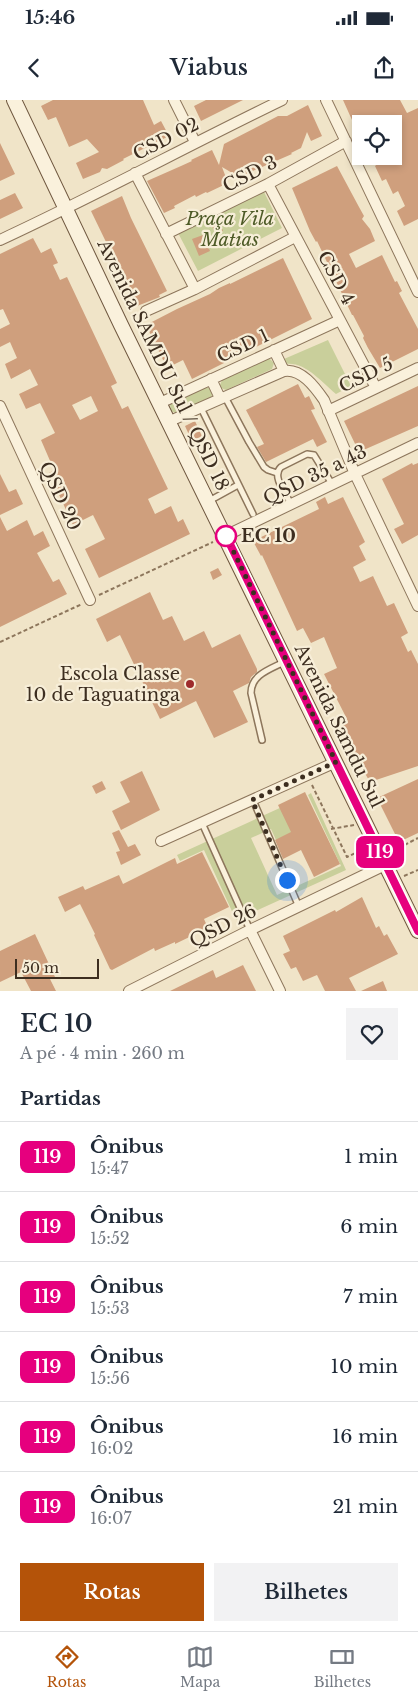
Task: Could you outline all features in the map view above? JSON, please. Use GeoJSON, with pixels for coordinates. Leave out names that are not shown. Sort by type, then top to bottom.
{"type":"FeatureCollection","features":[{"type":"Feature","properties":{"kind":"street","name":"Avenida SAMDU Sul / QSD 18"},"geometry":{"type":"LineString","coordinates":[[14,100],[226,536]]}},
{"type":"Feature","properties":{"kind":"street"},"geometry":{"type":"LineString","coordinates":[[174,100],[195,142]]}},
{"type":"Feature","properties":{"kind":"street","name":"CSD 02"},"geometry":{"type":"LineString","coordinates":[[0,240],[67,209],[195,142],[282,100]]}},
{"type":"Feature","properties":{"kind":"street"},"geometry":{"type":"LineString","coordinates":[[326,100],[418,292]]}},
{"type":"Feature","properties":{"kind":"street","name":"CSD 3"},"geometry":{"type":"LineString","coordinates":[[166,234],[268,184],[346,141]]}},
{"type":"Feature","properties":{"kind":"street"},"geometry":{"type":"LineString","coordinates":[[136,173],[195,289]]}},
{"type":"Feature","properties":{"kind":"street","name":"CSD 4"},"geometry":{"type":"LineString","coordinates":[[268,184],[376,388]]}},
{"type":"Feature","properties":{"kind":"street"},"geometry":{"type":"LineString","coordinates":[[146,311],[195,289],[295,237]]}},
{"type":"Feature","properties":{"kind":"street","name":"CSD 1"},"geometry":{"type":"LineString","coordinates":[[160,403],[340,320]]}},
{"type":"Feature","properties":{"kind":"street"},"geometry":{"type":"LineString","coordinates":[[274,350],[284,370]]}},
{"type":"Feature","properties":{"kind":"street","name":"CSD 5"},"geometry":{"type":"LineString","coordinates":[[328,411],[418,368]]}},
{"type":"Feature","properties":{"kind":"street"},"geometry":{"type":"LineString","coordinates":[[170,422],[284,370],[299,373],[317,390],[324,400],[354,474],[418,606]]}},
{"type":"Feature","properties":{"kind":"street"},"geometry":{"type":"LineString","coordinates":[[211,379],[223,397]]}},
{"type":"Feature","properties":{"kind":"street","name":"QSD 20"},"geometry":{"type":"LineString","coordinates":[[0,406],[90,600]]}},
{"type":"Feature","properties":{"kind":"street","name":"QSD 35 a 43"},"geometry":{"type":"LineString","coordinates":[[226,536],[418,442]]}},
{"type":"Feature","properties":{"kind":"street","name":"Avenida Samdu Sul"},"geometry":{"type":"LineString","coordinates":[[226,536],[418,931]]}},
{"type":"Feature","properties":{"kind":"street"},"geometry":{"type":"LineString","coordinates":[[161,841],[336,762]]}},
{"type":"Feature","properties":{"kind":"street","name":"QSD 26"},"geometry":{"type":"LineString","coordinates":[[130,991],[299,907],[383,861]]}},
{"type":"Feature","properties":{"kind":"street"},"geometry":{"type":"LineString","coordinates":[[250,930],[280,991]]}},
{"type":"Feature","properties":{"kind":"lane"},"geometry":{"type":"LineString","coordinates":[[223,397],[264,467],[277,473]]}},
{"type":"Feature","properties":{"kind":"lane"},"geometry":{"type":"LineString","coordinates":[[201,408],[253,514]]}},
{"type":"Feature","properties":{"kind":"lane"},"geometry":{"type":"LineString","coordinates":[[291,504],[277,476],[281,467],[311,454],[317,457],[332,484]]}},
{"type":"Feature","properties":{"kind":"lane"},"geometry":{"type":"LineString","coordinates":[[209,502],[238,485]]}},
{"type":"Feature","properties":{"kind":"lane"},"geometry":{"type":"LineString","coordinates":[[262,740],[251,693],[251,685],[256,677],[286,661]]}},
{"type":"Feature","properties":{"kind":"lane"},"geometry":{"type":"LineString","coordinates":[[252,800],[299,907]]}},
{"type":"Feature","properties":{"kind":"lane"},"geometry":{"type":"LineString","coordinates":[[201,823],[250,930]]}},
{"type":"Feature","properties":{"kind":"path"},"geometry":{"type":"LineString","coordinates":[[0,642],[226,536]]}},
{"type":"Feature","properties":{"kind":"path"},"geometry":{"type":"LineString","coordinates":[[312,785],[347,857],[360,851],[367,866]]}},
{"type":"Feature","properties":{"kind":"path"},"geometry":{"type":"LineString","coordinates":[[332,829],[355,825]]}},
{"type":"Feature","properties":{"kind":"path"},"geometry":{"type":"LineString","coordinates":[[383,861],[418,838]]}},
{"type":"Feature","properties":{"kind":"green space","name":"Praça Vila Matias"},"geometry":{"type":"Polygon","coordinates":[[[262,188],[282,228],[198,271],[177,231],[262,188]]]}},
{"type":"Feature","properties":{"kind":"green space"},"geometry":{"type":"Polygon","coordinates":[[[328,340],[351,386],[336,394],[307,369],[293,364],[286,364],[284,359],[328,340]]]}},
{"type":"Feature","properties":{"kind":"green space"},"geometry":{"type":"Polygon","coordinates":[[[268,359],[274,363],[272,369],[226,390],[221,388],[222,380],[268,359]]]}},
{"type":"Feature","properties":{"kind":"green space"},"geometry":{"type":"Polygon","coordinates":[[[206,387],[211,389],[213,394],[211,397],[176,413],[171,411],[171,403],[206,387]]]}},
{"type":"Feature","properties":{"kind":"green space"},"geometry":{"type":"Polygon","coordinates":[[[311,793],[346,870],[236,920],[204,850],[180,861],[177,855],[282,807],[295,834],[277,842],[271,829],[251,838],[277,895],[341,866],[308,795],[311,793]]]}},
{"type":"Feature","properties":{"kind":"building"},"geometry":{"type":"Polygon","coordinates":[[[53,100],[143,100],[154,125],[161,121],[169,136],[107,169],[102,168],[100,172],[83,179],[76,163],[99,152],[87,139],[69,147],[56,117],[48,120],[41,106],[53,100]]]}},
{"type":"Feature","properties":{"kind":"building"},"geometry":{"type":"Polygon","coordinates":[[[206,100],[243,100],[201,121],[194,106],[206,100]]]}},
{"type":"Feature","properties":{"kind":"building"},"geometry":{"type":"Polygon","coordinates":[[[343,100],[400,100],[407,113],[418,108],[418,219],[404,226],[397,211],[405,206],[398,191],[393,194],[386,179],[382,181],[375,166],[402,165],[402,115],[352,115],[352,120],[343,100]]]}},
{"type":"Feature","properties":{"kind":"building"},"geometry":{"type":"Polygon","coordinates":[[[308,105],[322,136],[311,141],[307,132],[301,148],[292,154],[239,177],[222,167],[228,183],[196,197],[195,195],[164,213],[147,181],[212,150],[219,165],[224,144],[278,116],[287,116],[308,105]]]}},
{"type":"Feature","properties":{"kind":"building"},"geometry":{"type":"Polygon","coordinates":[[[0,143],[15,174],[0,181],[0,143]]]}},
{"type":"Feature","properties":{"kind":"building"},"geometry":{"type":"Polygon","coordinates":[[[337,166],[364,216],[362,219],[370,229],[375,241],[349,254],[356,268],[382,255],[395,282],[397,281],[402,291],[399,293],[418,329],[418,349],[380,368],[363,338],[364,336],[317,241],[310,231],[292,188],[337,166]]]}},
{"type":"Feature","properties":{"kind":"building"},"geometry":{"type":"Polygon","coordinates":[[[15,193],[23,208],[0,219],[0,200],[15,193]]]}},
{"type":"Feature","properties":{"kind":"building"},"geometry":{"type":"Polygon","coordinates":[[[122,196],[167,291],[159,295],[160,297],[137,306],[91,211],[122,196]]]}},
{"type":"Feature","properties":{"kind":"building"},"geometry":{"type":"Polygon","coordinates":[[[217,217],[223,231],[216,234],[209,221],[217,217]]]}},
{"type":"Feature","properties":{"kind":"building"},"geometry":{"type":"Polygon","coordinates":[[[203,235],[210,251],[199,256],[192,239],[203,235]]]}},
{"type":"Feature","properties":{"kind":"building"},"geometry":{"type":"Polygon","coordinates":[[[33,238],[41,253],[51,248],[58,263],[53,265],[60,280],[67,277],[117,383],[111,386],[122,409],[128,406],[168,489],[148,499],[155,514],[171,506],[178,522],[183,519],[190,534],[99,578],[85,549],[105,539],[93,515],[73,525],[49,473],[54,470],[41,440],[55,433],[40,403],[26,409],[19,394],[38,385],[30,369],[11,379],[5,364],[17,358],[10,342],[0,347],[0,329],[10,324],[3,309],[0,310],[0,254],[33,238]],[[91,396],[72,405],[80,420],[98,411],[91,396]]]}},
{"type":"Feature","properties":{"kind":"building"},"geometry":{"type":"Polygon","coordinates":[[[283,258],[312,319],[192,379],[183,360],[167,368],[146,325],[283,258]]]}},
{"type":"Feature","properties":{"kind":"building"},"geometry":{"type":"Polygon","coordinates":[[[298,384],[305,398],[309,396],[315,409],[311,410],[327,442],[317,447],[313,439],[266,462],[257,447],[264,444],[246,410],[298,384]]]}},
{"type":"Feature","properties":{"kind":"building"},"geometry":{"type":"Polygon","coordinates":[[[418,386],[418,426],[359,452],[344,421],[418,386]]]}},
{"type":"Feature","properties":{"kind":"building"},"geometry":{"type":"Polygon","coordinates":[[[195,421],[205,443],[195,448],[185,426],[195,421]]]}},
{"type":"Feature","properties":{"kind":"building"},"geometry":{"type":"Polygon","coordinates":[[[412,463],[413,465],[418,463],[418,535],[402,544],[394,529],[404,524],[382,479],[412,463]]]}},
{"type":"Feature","properties":{"kind":"building"},"geometry":{"type":"Polygon","coordinates":[[[0,474],[9,492],[16,489],[23,504],[0,515],[0,474]]]}},
{"type":"Feature","properties":{"kind":"building"},"geometry":{"type":"Polygon","coordinates":[[[325,497],[328,504],[343,497],[365,542],[359,546],[366,560],[353,567],[360,582],[373,576],[387,606],[394,603],[408,633],[401,637],[408,652],[411,650],[418,664],[418,766],[370,782],[353,753],[355,752],[341,722],[347,719],[324,674],[337,668],[324,637],[311,643],[303,628],[297,631],[262,555],[253,541],[319,509],[316,502],[325,497]]]}},
{"type":"Feature","properties":{"kind":"building"},"geometry":{"type":"Polygon","coordinates":[[[0,517],[7,531],[27,520],[34,536],[43,531],[50,546],[37,553],[53,582],[59,579],[67,594],[0,627],[0,517]]]}},
{"type":"Feature","properties":{"kind":"building"},"geometry":{"type":"Polygon","coordinates":[[[218,568],[222,575],[213,580],[210,572],[218,568]]]}},
{"type":"Feature","properties":{"kind":"building"},"geometry":{"type":"Polygon","coordinates":[[[150,592],[163,620],[172,616],[184,641],[204,631],[212,648],[240,634],[257,669],[249,683],[233,691],[248,722],[214,738],[196,701],[160,719],[120,635],[107,642],[96,619],[150,592]]]}},
{"type":"Feature","properties":{"kind":"building"},"geometry":{"type":"Polygon","coordinates":[[[142,771],[160,810],[121,830],[112,811],[130,802],[120,782],[142,771]]]}},
{"type":"Feature","properties":{"kind":"building"},"geometry":{"type":"Polygon","coordinates":[[[418,779],[418,833],[399,842],[377,798],[418,779]]]}},
{"type":"Feature","properties":{"kind":"building"},"geometry":{"type":"Polygon","coordinates":[[[102,781],[106,789],[96,794],[92,786],[102,781]]]}},
{"type":"Feature","properties":{"kind":"building"},"geometry":{"type":"Polygon","coordinates":[[[305,792],[340,864],[314,877],[301,850],[283,859],[275,840],[291,832],[278,805],[305,792]]]}},
{"type":"Feature","properties":{"kind":"building"},"geometry":{"type":"Polygon","coordinates":[[[119,830],[128,847],[135,844],[141,855],[121,865],[116,852],[120,851],[112,833],[119,830]]]}},
{"type":"Feature","properties":{"kind":"building"},"geometry":{"type":"Polygon","coordinates":[[[202,852],[229,907],[204,919],[208,928],[175,944],[175,942],[155,951],[154,948],[112,970],[80,904],[65,912],[58,897],[83,886],[85,890],[119,875],[123,884],[175,858],[177,864],[202,852]]]}},
{"type":"Feature","properties":{"kind":"building"},"geometry":{"type":"Polygon","coordinates":[[[362,897],[376,928],[379,926],[384,936],[387,934],[398,954],[349,978],[356,991],[325,991],[317,975],[303,981],[296,967],[291,969],[283,954],[290,951],[283,936],[335,910],[336,912],[362,897]]]}},
{"type":"Feature","properties":{"kind":"building"},"geometry":{"type":"Polygon","coordinates":[[[35,934],[55,977],[50,979],[56,991],[31,991],[21,972],[0,982],[0,951],[35,934]]]}},
{"type":"Feature","properties":{"kind":"building"},"geometry":{"type":"Polygon","coordinates":[[[243,965],[256,991],[170,991],[213,970],[216,978],[243,965]]]}},
{"type":"Feature","properties":{"kind":"building"},"geometry":{"type":"Polygon","coordinates":[[[383,981],[387,991],[361,991],[383,981]]]}},
{"type":"Feature","properties":{"kind":"bus line","name":"119"},"geometry":{"type":"LineString","coordinates":[[226,536],[418,931]]}},
{"type":"Feature","properties":{"kind":"place","name":"EC 10"},"geometry":{"type":"Point","coordinates":[226,536]}},
{"type":"Feature","properties":{"kind":"place","name":"Escola Classe 10 de Taguatinga"},"geometry":{"type":"Point","coordinates":[190,684]}},
{"type":"Feature","properties":{"kind":"route"},"geometry":{"type":"LineString","coordinates":[[226,536],[336,762],[252,800],[287,880]]}}]}
